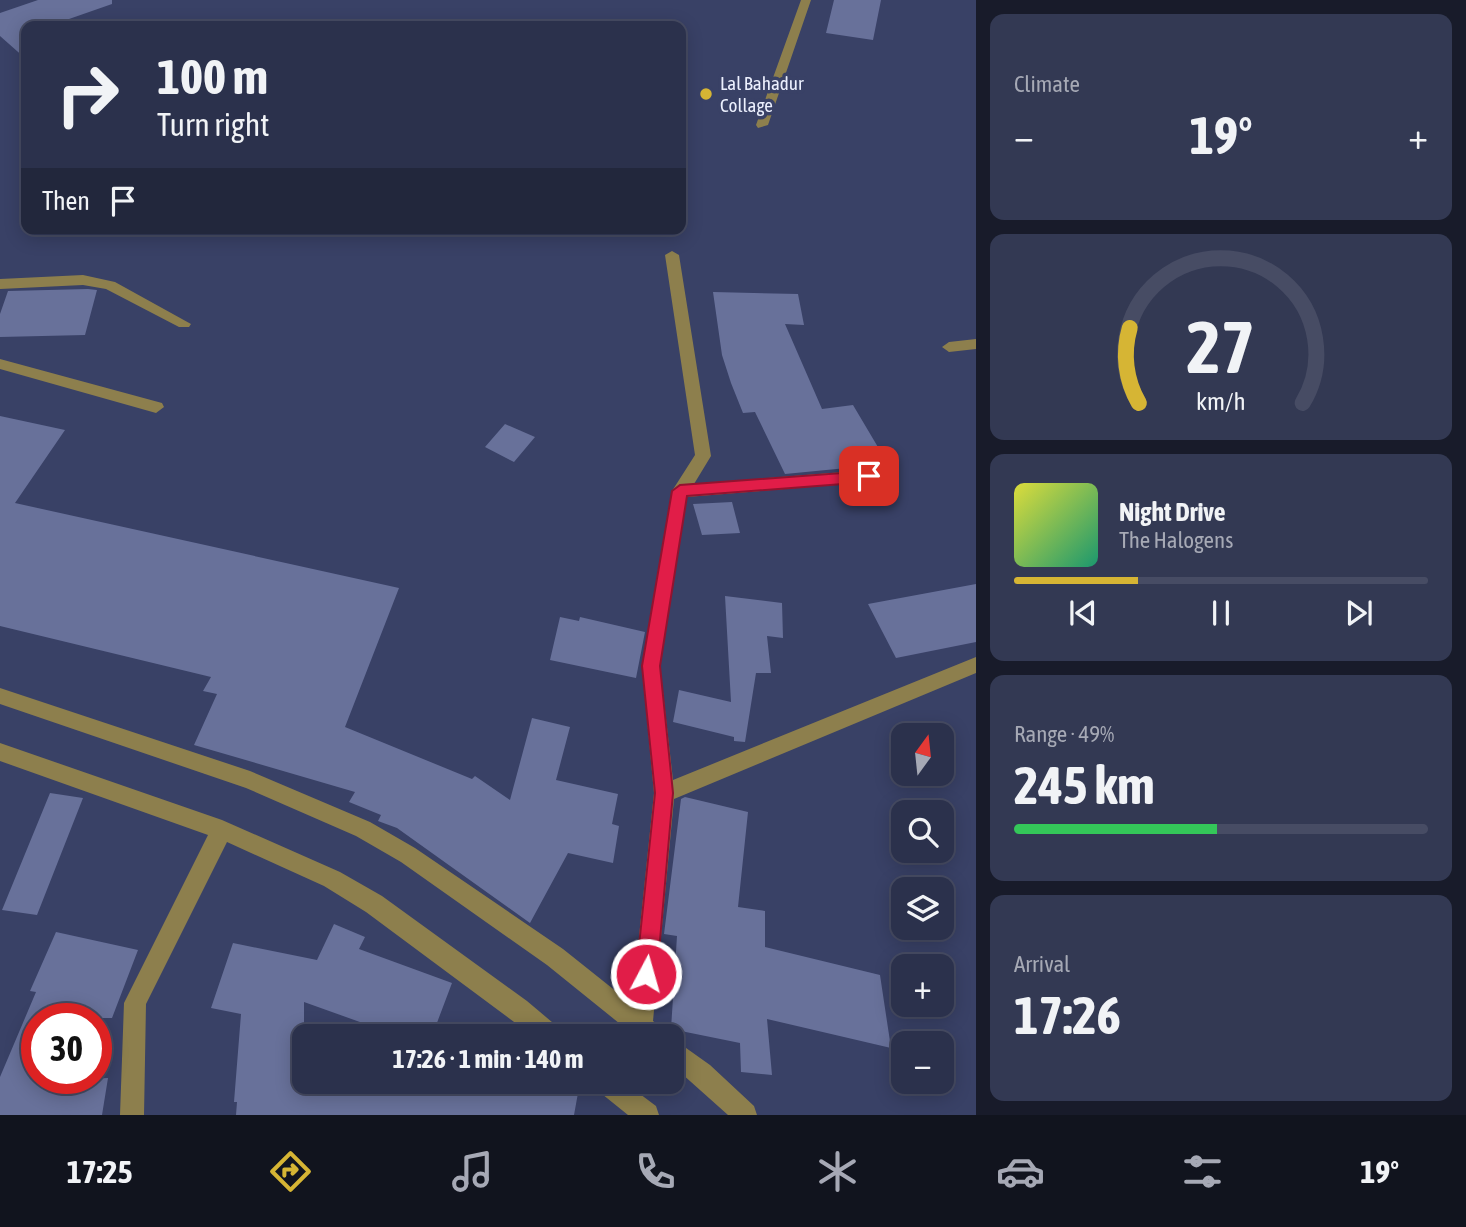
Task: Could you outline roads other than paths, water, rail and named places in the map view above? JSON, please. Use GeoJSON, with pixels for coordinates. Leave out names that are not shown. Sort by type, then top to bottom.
{"type":"FeatureCollection","features":[{"type":"Feature","properties":{"kind":"street"},"geometry":{"type":"LineString","coordinates":[[762,125],[806,0]]}},
{"type":"Feature","properties":{"kind":"street"},"geometry":{"type":"LineString","coordinates":[[648,1024],[664,793],[651,666],[680,491],[703,456],[672,255]]}},
{"type":"Feature","properties":{"kind":"street"},"geometry":{"type":"LineString","coordinates":[[0,284],[83,280],[110,285],[184,324]]}},
{"type":"Feature","properties":{"kind":"street"},"geometry":{"type":"LineString","coordinates":[[949,347],[976,344]]}},
{"type":"Feature","properties":{"kind":"street"},"geometry":{"type":"LineString","coordinates":[[0,364],[156,407]]}},
{"type":"Feature","properties":{"kind":"street"},"geometry":{"type":"LineString","coordinates":[[680,491],[869,476]]}},
{"type":"Feature","properties":{"kind":"street"},"geometry":{"type":"LineString","coordinates":[[664,793],[976,665]]}},
{"type":"Feature","properties":{"kind":"street"},"geometry":{"type":"LineString","coordinates":[[0,696],[250,780],[363,829],[408,856],[555,957],[639,1024]]}},
{"type":"Feature","properties":{"kind":"street"},"geometry":{"type":"LineString","coordinates":[[0,752],[222,830],[332,879],[374,904],[537,1024]]}},
{"type":"Feature","properties":{"kind":"street"},"geometry":{"type":"LineString","coordinates":[[132,1115],[135,1003],[222,830]]}},
{"type":"Feature","properties":{"kind":"street"},"geometry":{"type":"LineString","coordinates":[[684,1059],[745,1115]]}},
{"type":"Feature","properties":{"kind":"street"},"geometry":{"type":"LineString","coordinates":[[621,1094],[647,1115]]}},
{"type":"Feature","properties":{"kind":"place","name":"Lal Bahadur Collage"},"geometry":{"type":"Point","coordinates":[706,94]}}]}
